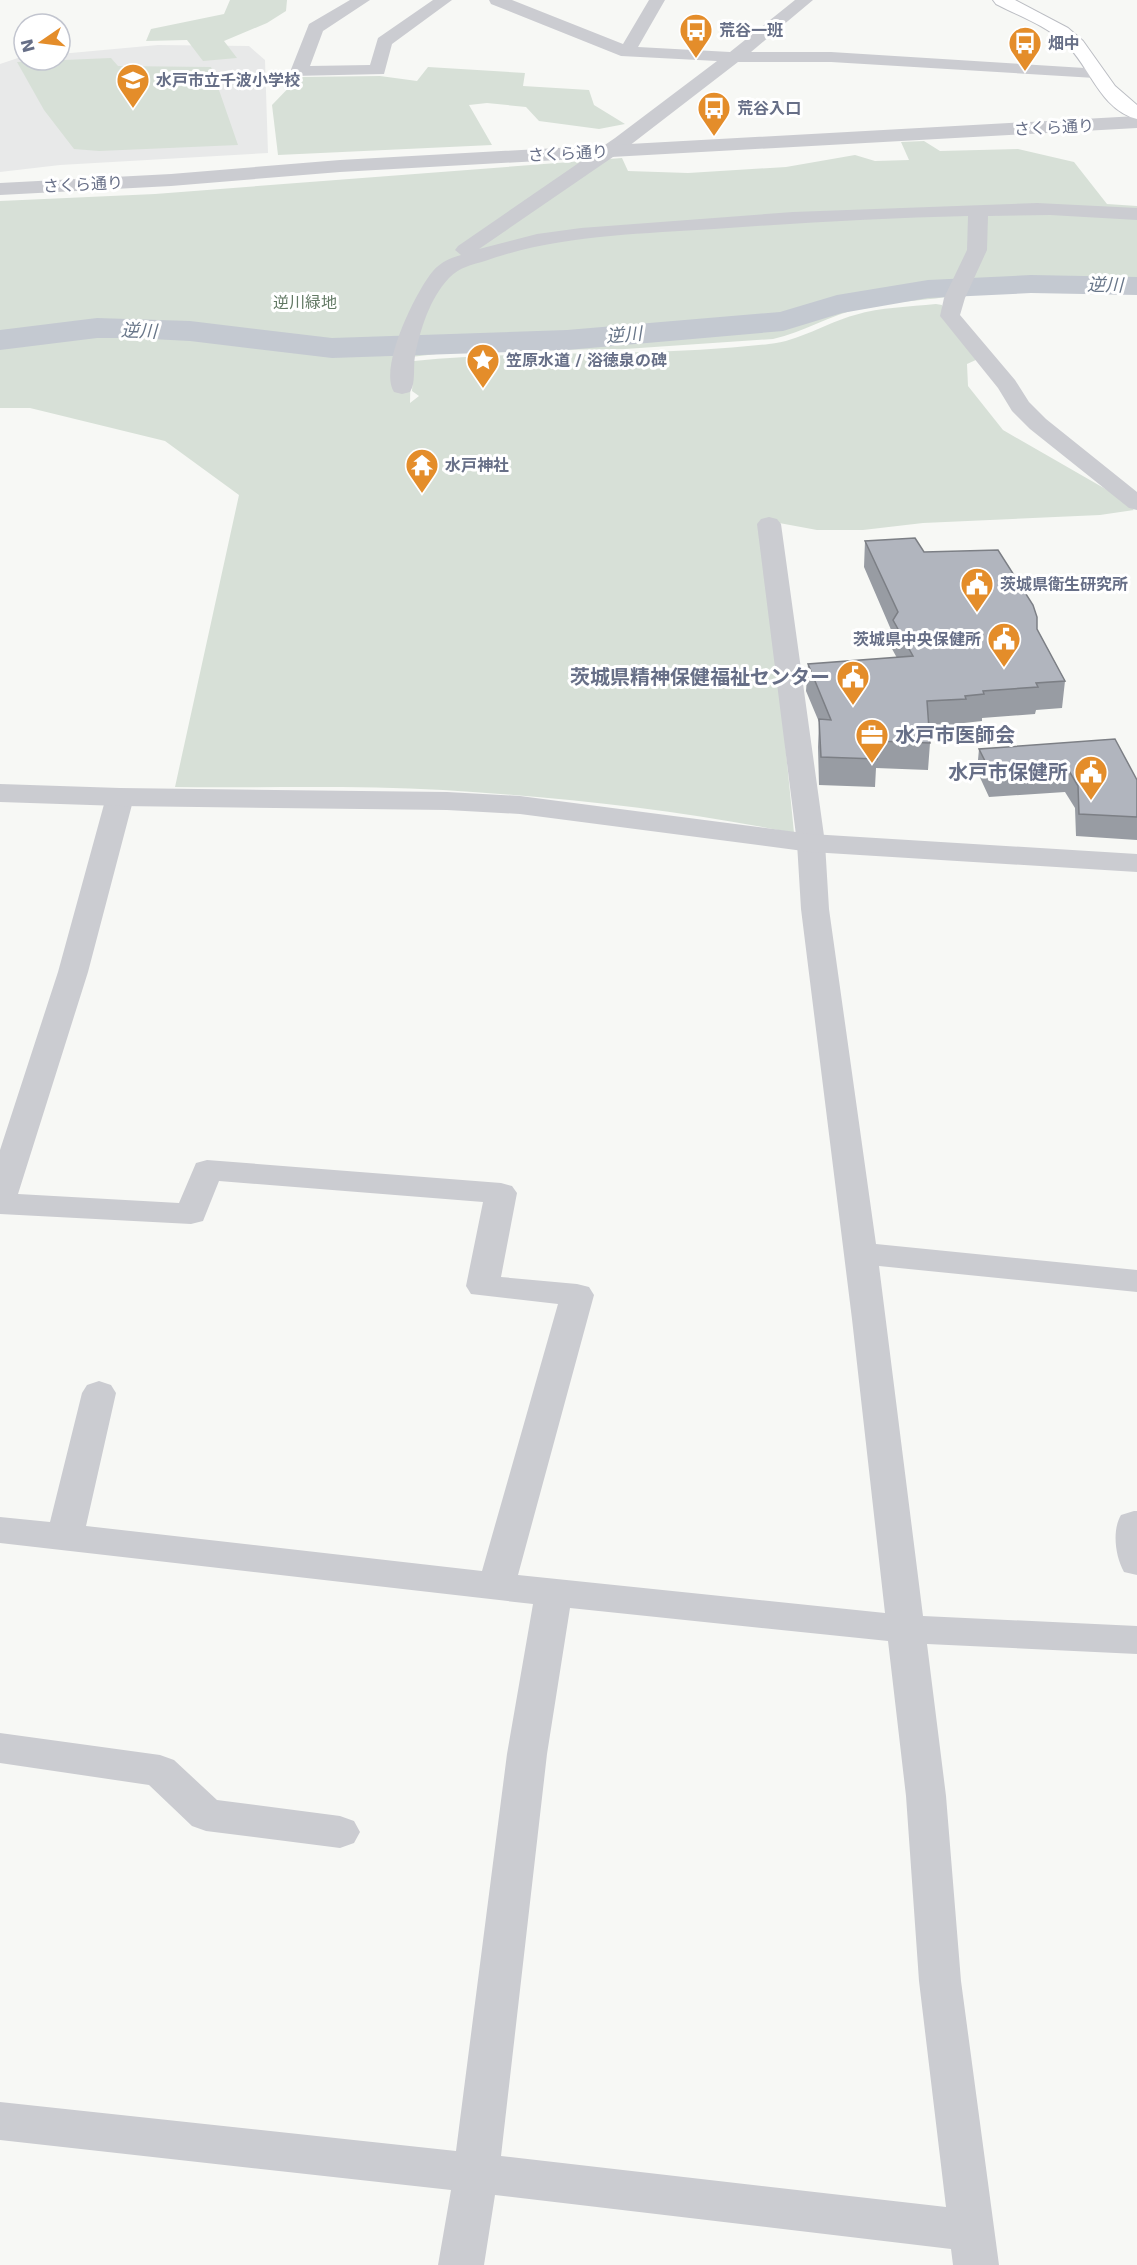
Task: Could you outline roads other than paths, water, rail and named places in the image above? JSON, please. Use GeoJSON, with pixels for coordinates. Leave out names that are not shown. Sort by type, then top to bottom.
{"type":"FeatureCollection","features":[{"type":"Feature","properties":{"kind":"main road"},"geometry":{"type":"LineString","coordinates":[[1002,0],[1076,44],[1095,74],[1116,98],[1137,114]]}},
{"type":"Feature","properties":{"kind":"street"},"geometry":{"type":"LineString","coordinates":[[362,0],[315,28],[299,72],[378,70],[384,42],[441,1]]}},
{"type":"Feature","properties":{"kind":"street"},"geometry":{"type":"LineString","coordinates":[[420,0],[441,1]]}},
{"type":"Feature","properties":{"kind":"street"},"geometry":{"type":"LineString","coordinates":[[497,0],[627,52],[734,57],[841,57],[1095,74]]}},
{"type":"Feature","properties":{"kind":"street"},"geometry":{"type":"LineString","coordinates":[[627,52],[657,0]]}},
{"type":"Feature","properties":{"kind":"street"},"geometry":{"type":"LineString","coordinates":[[453,264],[455,257],[614,146],[734,57],[805,0]]}},
{"type":"Feature","properties":{"kind":"street","name":"さくら通り"},"geometry":{"type":"LineString","coordinates":[[0,180],[1137,114]]}},
{"type":"Feature","properties":{"kind":"street","name":"さくら通り"},"geometry":{"type":"LineString","coordinates":[[0,189],[171,180],[614,146],[1137,122]]}},
{"type":"Feature","properties":{"kind":"street"},"geometry":{"type":"LineString","coordinates":[[402,387],[400,374],[406,345],[431,290],[442,273],[453,264],[489,251],[580,233],[833,214],[1041,208],[1099,214],[1137,214]]}},
{"type":"Feature","properties":{"kind":"street"},"geometry":{"type":"LineString","coordinates":[[978,211],[978,248],[951,300],[950,316],[1007,385],[1020,406],[1038,424],[1137,503]]}},
{"type":"Feature","properties":{"kind":"street"},"geometry":{"type":"LineString","coordinates":[[0,2121],[476,2173],[974,2248],[940,1981],[926,1796],[860,1253],[815,909],[811,843],[769,524]]}},
{"type":"Feature","properties":{"kind":"street"},"geometry":{"type":"LineString","coordinates":[[0,792],[120,797],[447,801],[520,806],[811,843],[1137,863]]}},
{"type":"Feature","properties":{"kind":"street"},"geometry":{"type":"LineString","coordinates":[[0,1199],[73,972],[120,797]]}},
{"type":"Feature","properties":{"kind":"street"},"geometry":{"type":"LineString","coordinates":[[0,1204],[191,1214],[207,1170],[501,1193],[483,1286],[577,1295],[496,1586]]}},
{"type":"Feature","properties":{"kind":"street"},"geometry":{"type":"LineString","coordinates":[[860,1253],[1137,1281]]}},
{"type":"Feature","properties":{"kind":"street"},"geometry":{"type":"LineString","coordinates":[[65,1536],[99,1393]]}},
{"type":"Feature","properties":{"kind":"street"},"geometry":{"type":"LineString","coordinates":[[1137,1524],[1134,1524],[1137,1562]]}},
{"type":"Feature","properties":{"kind":"street"},"geometry":{"type":"LineString","coordinates":[[0,1530],[554,1593],[905,1629],[1137,1640]]}},
{"type":"Feature","properties":{"kind":"street"},"geometry":{"type":"LineString","coordinates":[[461,2265],[476,2173],[527,1754],[554,1593]]}},
{"type":"Feature","properties":{"kind":"street"},"geometry":{"type":"LineString","coordinates":[[0,1748],[160,1771],[206,1815],[340,1832]]}},
{"type":"Feature","properties":{"kind":"waterway","name":"逆川"},"geometry":{"type":"LineString","coordinates":[[0,340],[97,328],[190,331],[332,348],[567,340],[783,321],[837,304],[928,289],[1031,284],[1137,286]]}},
{"type":"Feature","properties":{"kind":"place","name":"荒谷一班"},"geometry":{"type":"Point","coordinates":[696,59]}},
{"type":"Feature","properties":{"kind":"place","name":"畑中"},"geometry":{"type":"Point","coordinates":[1025,72]}},
{"type":"Feature","properties":{"kind":"place","name":"水戸市立千波小学校"},"geometry":{"type":"Point","coordinates":[133,109]}},
{"type":"Feature","properties":{"kind":"place","name":"荒谷入口"},"geometry":{"type":"Point","coordinates":[714,137]}},
{"type":"Feature","properties":{"kind":"place","name":"笠原水道 / 浴徳泉の碑"},"geometry":{"type":"Point","coordinates":[483,389]}},
{"type":"Feature","properties":{"kind":"place","name":"水戸神社"},"geometry":{"type":"Point","coordinates":[422,494]}},
{"type":"Feature","properties":{"kind":"place","name":"茨城県衛生研究所"},"geometry":{"type":"Point","coordinates":[977,613]}},
{"type":"Feature","properties":{"kind":"place","name":"茨城県中央保健所"},"geometry":{"type":"Point","coordinates":[1004,668]}},
{"type":"Feature","properties":{"kind":"place","name":"茨城県精神保健福祉センター"},"geometry":{"type":"Point","coordinates":[853,706]}},
{"type":"Feature","properties":{"kind":"place","name":"水戸市医師会"},"geometry":{"type":"Point","coordinates":[872,764]}},
{"type":"Feature","properties":{"kind":"place","name":"水戸市保健所"},"geometry":{"type":"Point","coordinates":[1091,801]}},
{"type":"Feature","properties":{"kind":"park label","name":"逆川緑地"},"geometry":{"type":"Point","coordinates":[305,302]}}]}
